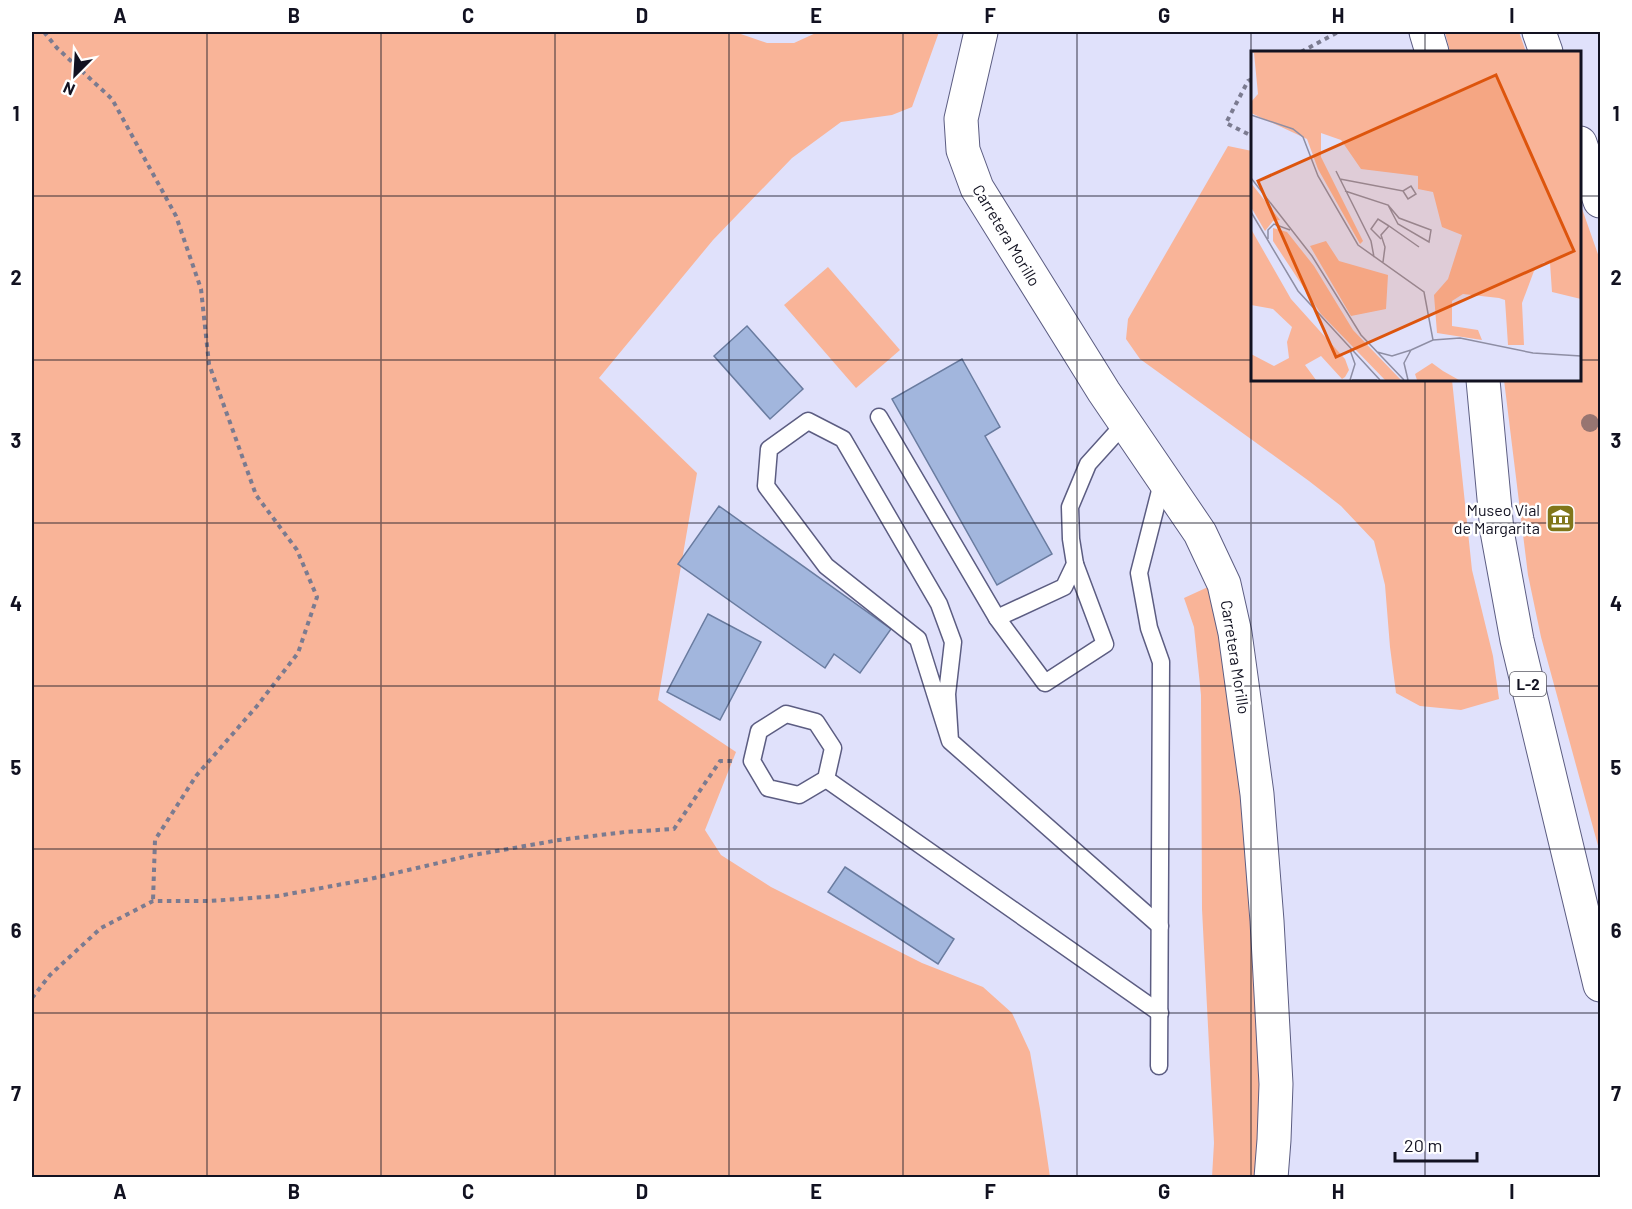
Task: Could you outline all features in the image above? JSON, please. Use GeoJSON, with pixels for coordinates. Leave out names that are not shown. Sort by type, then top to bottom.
{"type":"FeatureCollection","features":[{"type":"Feature","properties":{"kind":"street","name":"Carretera Morillo"},"geometry":{"type":"LineString","coordinates":[[981,32],[961,119],[963,150],[977,188],[1104,392],[1200,533],[1224,584],[1235,633],[1257,794],[1276,1084],[1271,1178]]}},
{"type":"Feature","properties":{"kind":"street"},"geometry":{"type":"LineString","coordinates":[[1426,32],[1432,51]]}},
{"type":"Feature","properties":{"kind":"street"},"geometry":{"type":"LineString","coordinates":[[1539,32],[1546,51]]}},
{"type":"Feature","properties":{"kind":"street"},"geometry":{"type":"LineString","coordinates":[[1581,146],[1600,201]]}},
{"type":"Feature","properties":{"kind":"street","name":"L-2"},"geometry":{"type":"LineString","coordinates":[[1483,381],[1497,531],[1517,640],[1600,985]]}},
{"type":"Feature","properties":{"kind":"street","name":"L-2"},"geometry":{"type":"LineString","coordinates":[[1559,810],[1600,885]]}},
{"type":"Feature","properties":{"kind":"lane"},"geometry":{"type":"LineString","coordinates":[[879,417],[997,618],[1045,683],[1105,644],[1075,564],[1071,539],[1070,507],[1088,464],[1125,423]]}},
{"type":"Feature","properties":{"kind":"lane"},"geometry":{"type":"LineString","coordinates":[[950,741],[947,694],[952,642],[939,604],[843,439],[808,421],[769,449],[766,486],[826,566],[918,639],[950,741],[1160,926]]}},
{"type":"Feature","properties":{"kind":"lane"},"geometry":{"type":"LineString","coordinates":[[1159,1066],[1161,662],[1149,628],[1139,573],[1163,478]]}},
{"type":"Feature","properties":{"kind":"lane"},"geometry":{"type":"LineString","coordinates":[[997,618],[1064,587],[1075,564]]}},
{"type":"Feature","properties":{"kind":"lane"},"geometry":{"type":"LineString","coordinates":[[786,714],[816,722],[833,748],[826,779],[799,795],[768,788],[752,761],[759,731],[786,714]]}},
{"type":"Feature","properties":{"kind":"lane"},"geometry":{"type":"LineString","coordinates":[[826,779],[1160,1013]]}},
{"type":"Feature","properties":{"kind":"path"},"geometry":{"type":"LineString","coordinates":[[44,32],[57,48],[112,99],[176,216],[201,289],[209,364],[256,495],[297,550],[317,597],[298,653],[257,706],[196,776],[155,840],[153,901]]}},
{"type":"Feature","properties":{"kind":"path"},"geometry":{"type":"LineString","coordinates":[[1303,51],[1338,32]]}},
{"type":"Feature","properties":{"kind":"path"},"geometry":{"type":"LineString","coordinates":[[1251,80],[1248,81],[1226,123],[1251,136]]}},
{"type":"Feature","properties":{"kind":"path"},"geometry":{"type":"LineString","coordinates":[[32,998],[50,975],[101,928],[153,901],[210,901],[278,896],[370,879],[468,856],[559,840],[674,829],[720,761],[752,761]]}},
{"type":"Feature","properties":{"kind":"shaded area"},"geometry":{"type":"Polygon","coordinates":[[[32,32],[735,32],[767,43],[794,43],[818,32],[939,32],[912,107],[892,115],[841,122],[792,158],[713,240],[599,378],[697,473],[658,700],[736,752],[705,830],[721,855],[771,887],[922,963],[983,987],[1012,1013],[1030,1052],[1050,1177],[32,1177],[32,32]]]}},
{"type":"Feature","properties":{"kind":"shaded area"},"geometry":{"type":"Polygon","coordinates":[[[1445,32],[1519,32],[1526,51],[1450,51],[1445,32]]]}},
{"type":"Feature","properties":{"kind":"shaded area"},"geometry":{"type":"Polygon","coordinates":[[[1228,146],[1251,151],[1251,381],[1452,381],[1472,570],[1493,656],[1499,699],[1461,710],[1420,706],[1396,693],[1385,585],[1374,541],[1341,506],[1309,481],[1140,359],[1126,339],[1128,319],[1228,146]]]}},
{"type":"Feature","properties":{"kind":"shaded area","name":"Museo Vial de Margarita"},"geometry":{"type":"Polygon","coordinates":[[[1581,206],[1600,260],[1600,853],[1541,637],[1528,575],[1504,381],[1581,381],[1581,206]]]}},
{"type":"Feature","properties":{"kind":"shaded area"},"geometry":{"type":"Polygon","coordinates":[[[828,267],[900,350],[856,388],[784,305],[828,267]]]}},
{"type":"Feature","properties":{"kind":"shaded area"},"geometry":{"type":"Polygon","coordinates":[[[1208,587],[1220,604],[1251,783],[1260,1123],[1255,1177],[1212,1177],[1214,1143],[1202,909],[1201,695],[1194,627],[1184,598],[1208,587]]]}},
{"type":"Feature","properties":{"kind":"building"},"geometry":{"type":"Polygon","coordinates":[[[747,326],[803,389],[770,419],[714,356],[747,326]]]}},
{"type":"Feature","properties":{"kind":"building"},"geometry":{"type":"Polygon","coordinates":[[[962,359],[1000,427],[985,436],[1052,554],[997,585],[892,399],[962,359]]]}},
{"type":"Feature","properties":{"kind":"building"},"geometry":{"type":"Polygon","coordinates":[[[719,506],[891,629],[860,673],[834,654],[825,668],[678,564],[719,506]]]}},
{"type":"Feature","properties":{"kind":"building"},"geometry":{"type":"Polygon","coordinates":[[[708,614],[761,642],[720,720],[667,692],[708,614]]]}},
{"type":"Feature","properties":{"kind":"building"},"geometry":{"type":"Polygon","coordinates":[[[845,867],[954,939],[938,964],[828,892],[845,867]]]}},
{"type":"Feature","properties":{"kind":"place","name":"Museo Vial de Margarita"},"geometry":{"type":"Point","coordinates":[1561,518]}}]}
